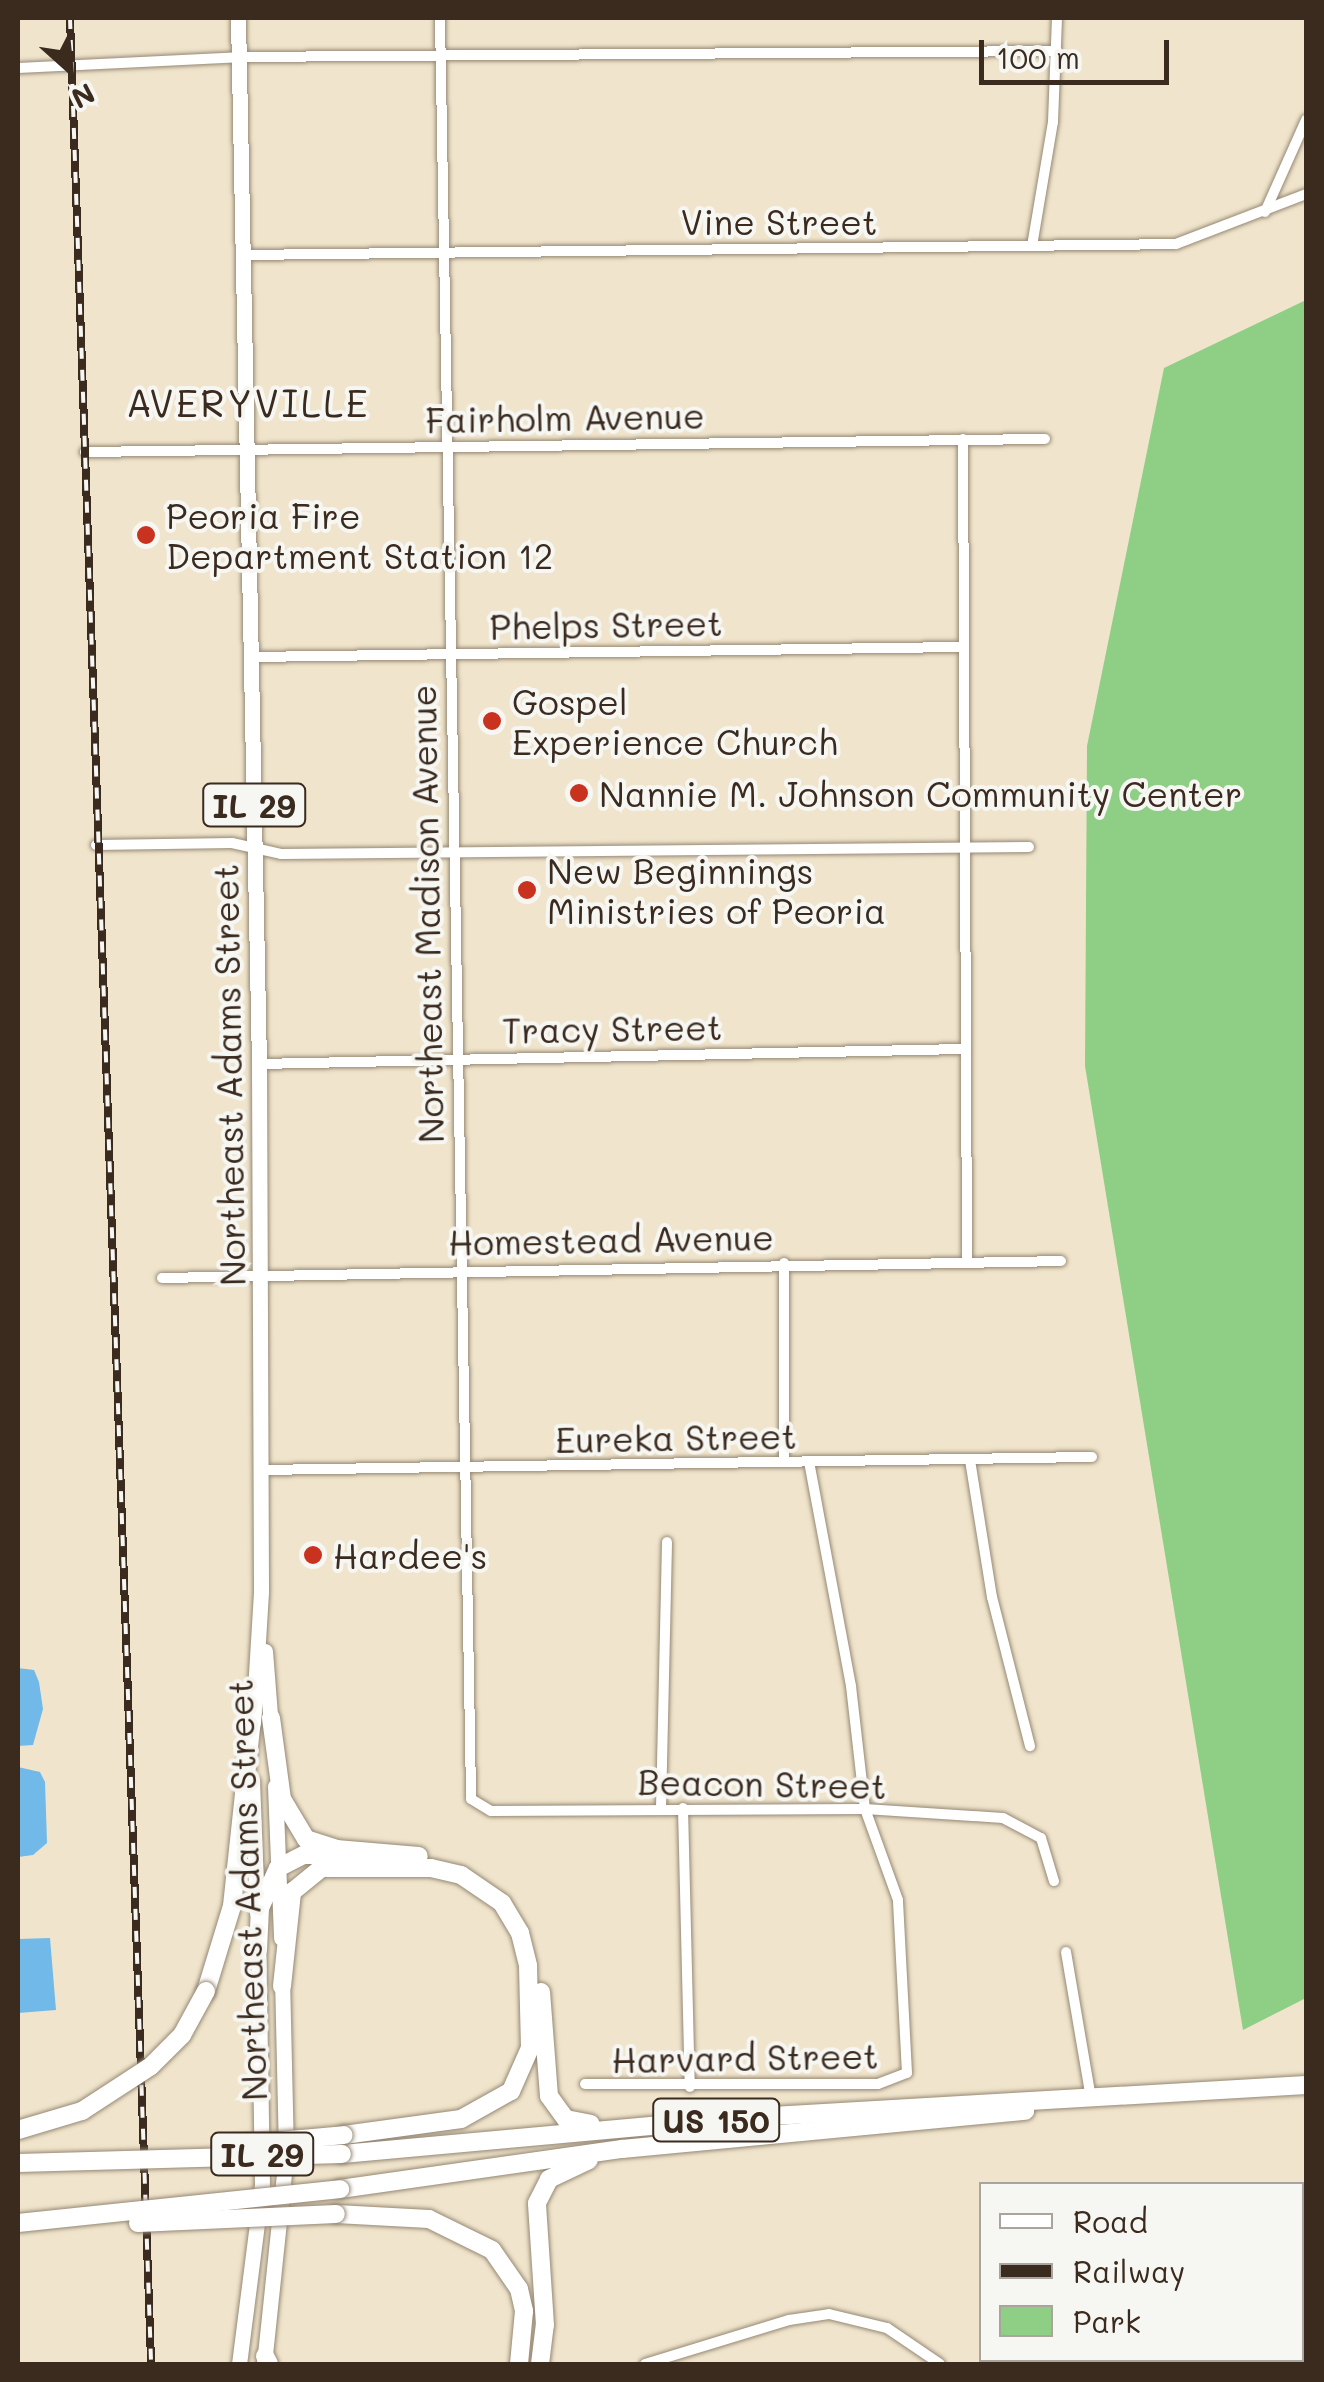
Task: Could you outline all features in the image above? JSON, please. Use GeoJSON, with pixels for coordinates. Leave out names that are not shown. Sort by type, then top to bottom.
{"type":"FeatureCollection","features":[{"type":"Feature","properties":{"kind":"highway"},"geometry":{"type":"LineString","coordinates":[[262,1715],[282,1799],[306,1838],[336,1849],[419,1856],[482,1872],[511,1896],[529,1925],[540,1966],[546,2088],[560,2113],[583,2124],[676,2123]]}},
{"type":"Feature","properties":{"kind":"highway"},"geometry":{"type":"LineString","coordinates":[[18,2130],[82,2111],[151,2066],[182,2034],[206,1991],[232,1911],[262,1715]]}},
{"type":"Feature","properties":{"kind":"highway"},"geometry":{"type":"LineString","coordinates":[[258,1950],[260,1908],[278,1868],[304,1855],[419,1856]]}},
{"type":"Feature","properties":{"kind":"highway"},"geometry":{"type":"LineString","coordinates":[[282,1986],[292,1892],[322,1868],[446,1870],[490,1892],[520,1933],[528,1966],[530,2048],[511,2091],[461,2119],[343,2144]]}},
{"type":"Feature","properties":{"kind":"highway","name":"US 150"},"geometry":{"type":"LineString","coordinates":[[18,2224],[340,2189],[684,2143],[978,2118],[1092,2101],[1306,2084]]}},
{"type":"Feature","properties":{"kind":"highway","name":"US 150"},"geometry":{"type":"LineString","coordinates":[[18,2162],[138,2158],[974,2102],[1092,2101]]}},
{"type":"Feature","properties":{"kind":"highway"},"geometry":{"type":"LineString","coordinates":[[540,2364],[545,2324],[536,2208],[543,2186],[597,2157],[684,2143]]}},
{"type":"Feature","properties":{"kind":"highway"},"geometry":{"type":"LineString","coordinates":[[18,2224],[336,2214],[429,2219],[492,2250],[518,2289],[524,2311],[519,2364]]}},
{"type":"Feature","properties":{"kind":"main road","name":"Northeast Adams Street"},"geometry":{"type":"LineString","coordinates":[[238,18],[259,1064],[262,1715],[258,1950],[262,2184],[240,2364]]}},
{"type":"Feature","properties":{"kind":"main road","name":"Northeast Adams Street"},"geometry":{"type":"LineString","coordinates":[[262,1715],[278,1868],[285,2173],[266,2362]]}},
{"type":"Feature","properties":{"kind":"street","name":"Northeast Madison Avenue"},"geometry":{"type":"LineString","coordinates":[[440,18],[466,1770],[478,1808]]}},
{"type":"Feature","properties":{"kind":"street"},"geometry":{"type":"LineString","coordinates":[[1032,246],[1053,122],[1057,18]]}},
{"type":"Feature","properties":{"kind":"street"},"geometry":{"type":"LineString","coordinates":[[18,68],[239,58],[1057,50]]}},
{"type":"Feature","properties":{"kind":"street"},"geometry":{"type":"LineString","coordinates":[[1265,212],[1306,120]]}},
{"type":"Feature","properties":{"kind":"street","name":"Vine Street"},"geometry":{"type":"LineString","coordinates":[[242,255],[1185,243],[1306,194]]}},
{"type":"Feature","properties":{"kind":"street","name":"Fairholm Avenue"},"geometry":{"type":"LineString","coordinates":[[85,452],[1046,438]]}},
{"type":"Feature","properties":{"kind":"street"},"geometry":{"type":"LineString","coordinates":[[963,439],[967,1261]]}},
{"type":"Feature","properties":{"kind":"street","name":"Phelps Street"},"geometry":{"type":"LineString","coordinates":[[251,656],[962,647]]}},
{"type":"Feature","properties":{"kind":"street"},"geometry":{"type":"LineString","coordinates":[[96,845],[255,848],[281,854],[1029,847]]}},
{"type":"Feature","properties":{"kind":"street","name":"Tracy Street"},"geometry":{"type":"LineString","coordinates":[[259,1064],[966,1049]]}},
{"type":"Feature","properties":{"kind":"street","name":"Homestead Avenue"},"geometry":{"type":"LineString","coordinates":[[162,1278],[784,1263],[1061,1261]]}},
{"type":"Feature","properties":{"kind":"street"},"geometry":{"type":"LineString","coordinates":[[784,1263],[784,1462]]}},
{"type":"Feature","properties":{"kind":"street","name":"Eureka Street"},"geometry":{"type":"LineString","coordinates":[[261,1470],[1092,1457]]}},
{"type":"Feature","properties":{"kind":"street"},"geometry":{"type":"LineString","coordinates":[[970,1460],[998,1621],[1030,1746]]}},
{"type":"Feature","properties":{"kind":"street"},"geometry":{"type":"LineString","coordinates":[[809,1462],[851,1686],[865,1809]]}},
{"type":"Feature","properties":{"kind":"street"},"geometry":{"type":"LineString","coordinates":[[662,1808],[667,1542]]}},
{"type":"Feature","properties":{"kind":"street","name":"Beacon Street"},"geometry":{"type":"LineString","coordinates":[[478,1808],[865,1809],[1003,1818],[1041,1838],[1054,1881]]}},
{"type":"Feature","properties":{"kind":"street"},"geometry":{"type":"LineString","coordinates":[[683,1808],[690,2086]]}},
{"type":"Feature","properties":{"kind":"street","name":"Harvard Street"},"geometry":{"type":"LineString","coordinates":[[584,2084],[878,2084],[906,2076],[899,1906],[865,1809]]}},
{"type":"Feature","properties":{"kind":"street"},"geometry":{"type":"LineString","coordinates":[[1066,1952],[1092,2101]]}},
{"type":"Feature","properties":{"kind":"street"},"geometry":{"type":"LineString","coordinates":[[644,2364],[829,2314],[887,2328],[940,2364]]}},
{"type":"Feature","properties":{"kind":"green space"},"geometry":{"type":"Polygon","coordinates":[[[1306,300],[1306,1998],[1243,2030],[1085,1066],[1087,746],[1164,368],[1306,300]]]}},
{"type":"Feature","properties":{"kind":"water"},"geometry":{"type":"Polygon","coordinates":[[[18,1668],[34,1670],[39,1682],[43,1709],[33,1745],[18,1746],[18,1668]]]}},
{"type":"Feature","properties":{"kind":"water"},"geometry":{"type":"Polygon","coordinates":[[[18,1767],[40,1772],[45,1782],[47,1843],[33,1855],[18,1857],[18,1767]]]}},
{"type":"Feature","properties":{"kind":"water"},"geometry":{"type":"Polygon","coordinates":[[[50,1938],[56,2010],[18,2013],[18,1939],[50,1938]]]}},
{"type":"Feature","properties":{"kind":"railway"},"geometry":{"type":"LineString","coordinates":[[70,18],[151,2364]]}},
{"type":"Feature","properties":{"kind":"place","name":"Peoria Fire Department Station 12"},"geometry":{"type":"Point","coordinates":[146,535]}},
{"type":"Feature","properties":{"kind":"place","name":"Gospel Experience Church"},"geometry":{"type":"Point","coordinates":[492,721]}},
{"type":"Feature","properties":{"kind":"place","name":"Nannie M. Johnson Community Center"},"geometry":{"type":"Point","coordinates":[579,793]}},
{"type":"Feature","properties":{"kind":"place","name":"New Beginnings Ministries of Peoria"},"geometry":{"type":"Point","coordinates":[527,890]}},
{"type":"Feature","properties":{"kind":"place","name":"Hardee's"},"geometry":{"type":"Point","coordinates":[313,1555]}},
{"type":"Feature","properties":{"kind":"district","name":"AVERYVILLE"},"geometry":{"type":"Point","coordinates":[248,403]}}]}
